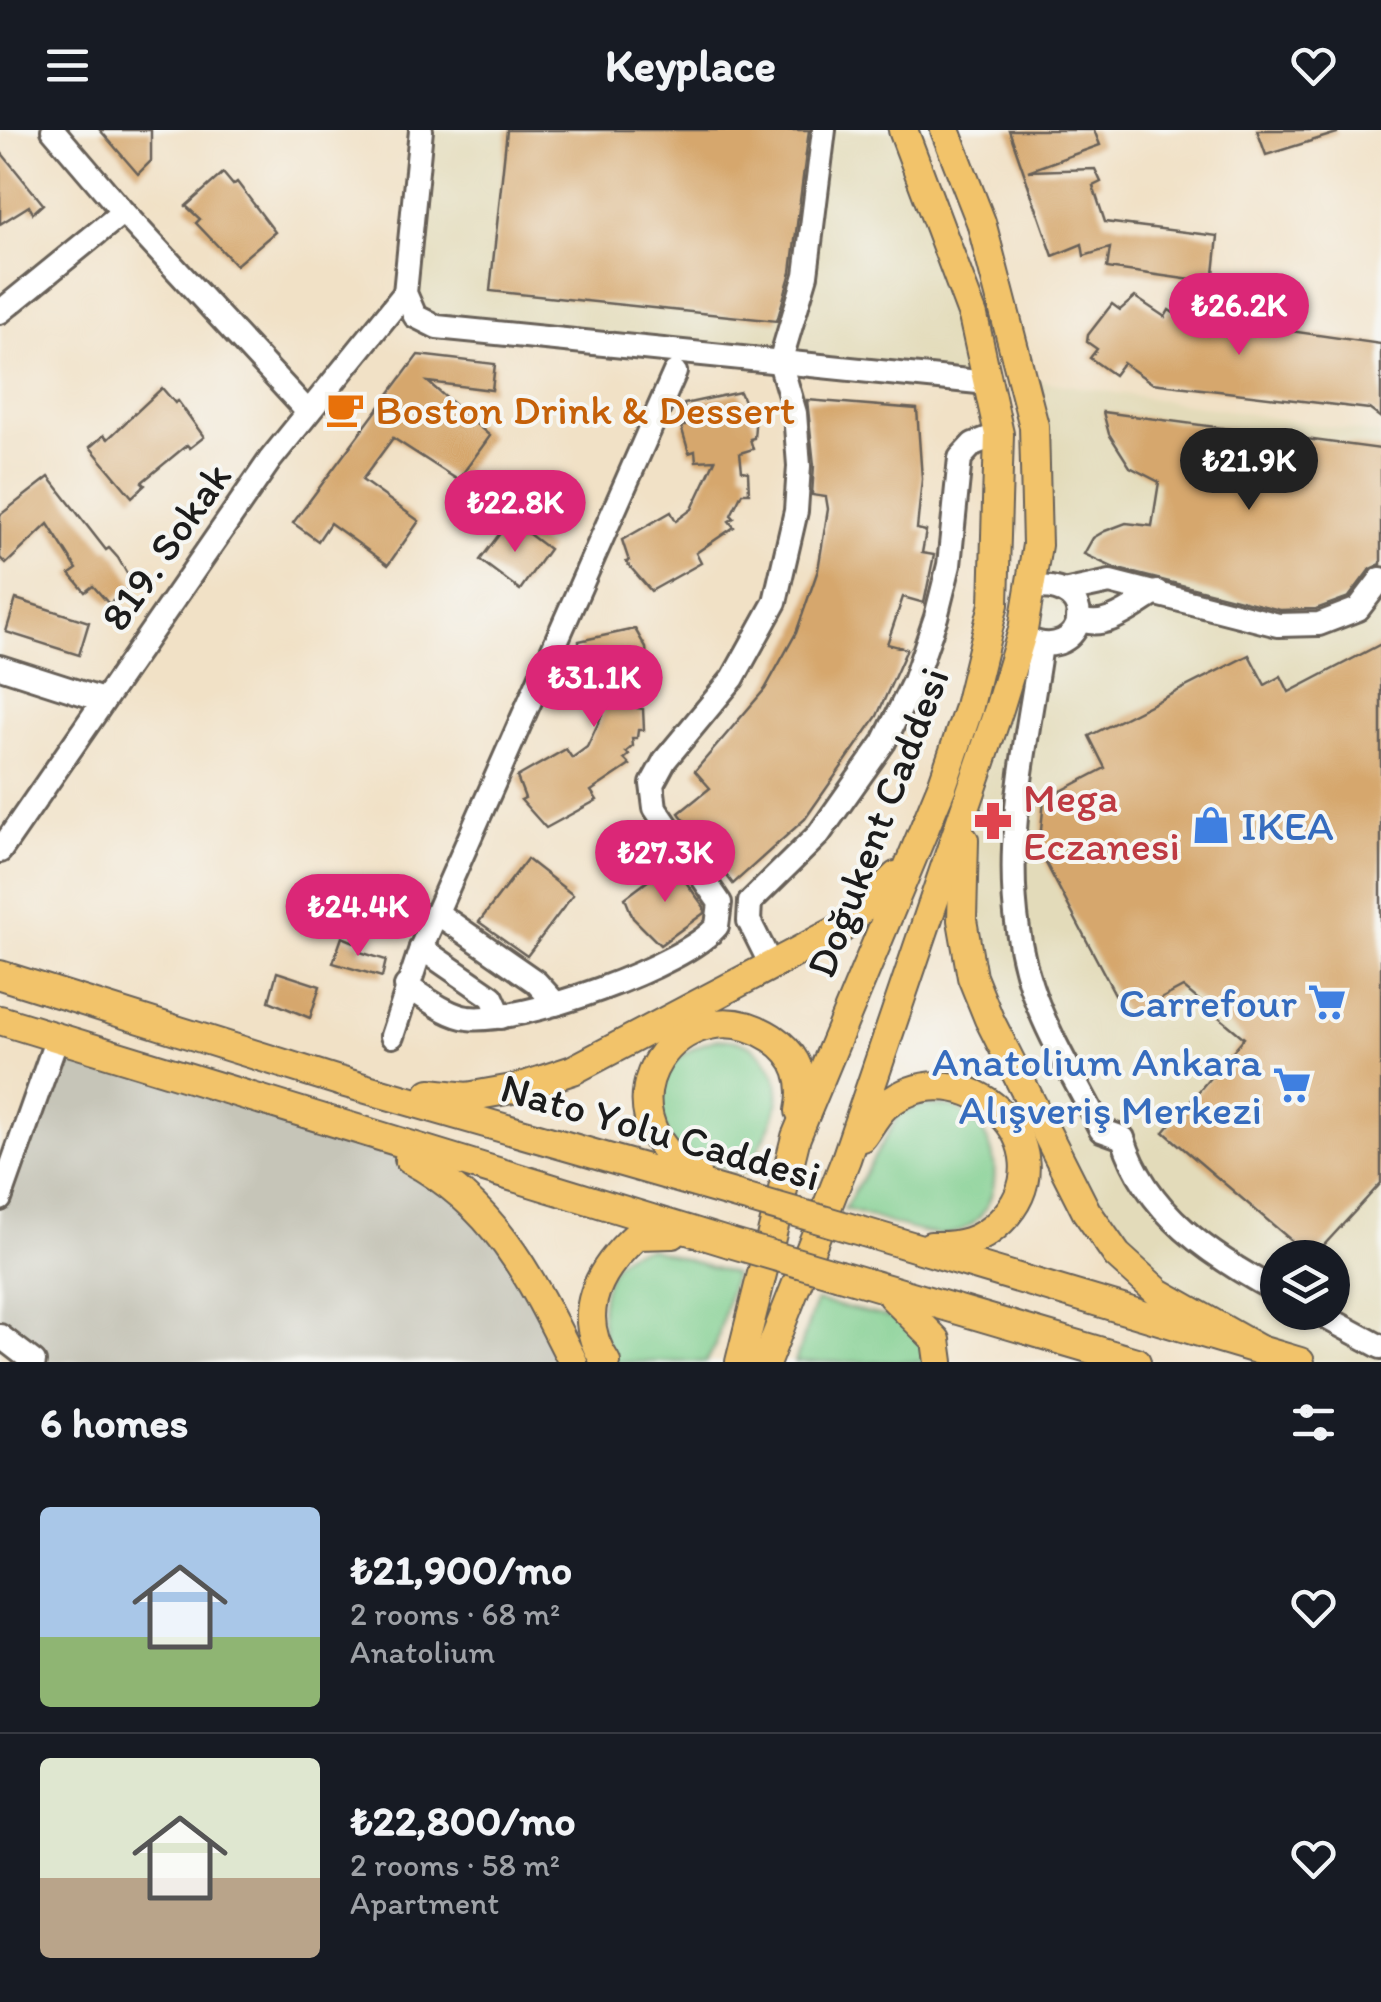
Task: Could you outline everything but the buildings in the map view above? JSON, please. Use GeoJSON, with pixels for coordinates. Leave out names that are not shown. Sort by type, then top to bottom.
{"type":"FeatureCollection","features":[{"type":"Feature","properties":{"kind":"main road","name":"Doğukent Caddesi"},"geometry":{"type":"LineString","coordinates":[[747,1361],[796,1138],[942,786],[968,710],[994,604],[998,434],[974,316],[903,130]]}},
{"type":"Feature","properties":{"kind":"main road","name":"Doğukent Caddesi"},"geometry":{"type":"LineString","coordinates":[[747,1361],[777,1326],[846,1159],[967,804],[1031,641],[1030,588],[1037,545],[1034,426],[981,222],[946,130]]}},
{"type":"Feature","properties":{"kind":"main road"},"geometry":{"type":"LineString","coordinates":[[339,1081],[467,1098],[518,1088],[573,1070],[842,928],[880,896],[910,858],[942,786]]}},
{"type":"Feature","properties":{"kind":"main road"},"geometry":{"type":"LineString","coordinates":[[967,804],[962,920],[972,977],[989,1020],[1086,1211],[1117,1255],[1159,1293],[1258,1349]]}},
{"type":"Feature","properties":{"kind":"main road","name":"Nato Yolu Caddesi"},"geometry":{"type":"LineString","coordinates":[[0,975],[339,1081],[1300,1362]]}},
{"type":"Feature","properties":{"kind":"main road","name":"Nato Yolu Caddesi"},"geometry":{"type":"LineString","coordinates":[[0,1020],[700,1234],[1136,1362]]}},
{"type":"Feature","properties":{"kind":"main road"},"geometry":{"type":"LineString","coordinates":[[715,1188],[660,1148],[650,1128],[646,1092],[656,1059],[684,1034],[720,1022],[750,1024],[788,1048],[805,1084],[796,1138]]}},
{"type":"Feature","properties":{"kind":"main road"},"geometry":{"type":"LineString","coordinates":[[846,1159],[884,1107],[914,1091],[948,1087],[982,1094],[1012,1126],[1023,1151],[1024,1183],[1008,1214],[985,1237],[954,1247],[910,1246]]}},
{"type":"Feature","properties":{"kind":"main road"},"geometry":{"type":"LineString","coordinates":[[321,1119],[439,1175],[484,1216],[523,1263],[574,1362]]}},
{"type":"Feature","properties":{"kind":"main road"},"geometry":{"type":"LineString","coordinates":[[606,1362],[596,1347],[591,1316],[595,1285],[612,1258],[637,1235],[700,1234]]}},
{"type":"Feature","properties":{"kind":"main road"},"geometry":{"type":"LineString","coordinates":[[884,1288],[936,1340],[939,1362]]}},
{"type":"Feature","properties":{"kind":"main road"},"geometry":{"type":"LineString","coordinates":[[777,1326],[777,1362]]}},
{"type":"Feature","properties":{"kind":"street"},"geometry":{"type":"LineString","coordinates":[[53,130],[123,212],[306,410]]}},
{"type":"Feature","properties":{"kind":"street"},"geometry":{"type":"LineString","coordinates":[[421,130],[405,293],[415,316],[437,327],[988,383]]}},
{"type":"Feature","properties":{"kind":"street"},"geometry":{"type":"LineString","coordinates":[[406,986],[460,1016],[501,1017],[556,1004],[684,955],[718,926],[720,904],[655,808],[652,784],[664,760],[733,678],[775,602],[796,512],[799,466],[795,413],[780,362],[806,275],[824,130]]}},
{"type":"Feature","properties":{"kind":"street"},"geometry":{"type":"LineString","coordinates":[[0,312],[123,212]]}},
{"type":"Feature","properties":{"kind":"street","name":"819. Sokak"},"geometry":{"type":"LineString","coordinates":[[0,851],[306,410],[405,293]]}},
{"type":"Feature","properties":{"kind":"street"},"geometry":{"type":"LineString","coordinates":[[392,1036],[421,948],[675,372]]}},
{"type":"Feature","properties":{"kind":"street"},"geometry":{"type":"LineString","coordinates":[[770,965],[750,920],[750,902],[820,834],[884,742],[914,681],[936,617],[949,564],[960,458],[974,444],[998,434]]}},
{"type":"Feature","properties":{"kind":"street"},"geometry":{"type":"LineString","coordinates":[[1068,592],[1110,582],[1278,625],[1319,624],[1358,608],[1381,579]]}},
{"type":"Feature","properties":{"kind":"street"},"geometry":{"type":"LineString","coordinates":[[1030,588],[1054,585],[1068,592],[1077,605],[1078,618],[1075,631],[1060,644],[1031,641],[1013,818],[1012,878],[1031,986],[1101,1130],[1123,1138],[1160,1211],[1202,1245],[1260,1281]]}},
{"type":"Feature","properties":{"kind":"street"},"geometry":{"type":"LineString","coordinates":[[1078,618],[1088,624],[1104,622],[1157,592]]}},
{"type":"Feature","properties":{"kind":"street"},"geometry":{"type":"LineString","coordinates":[[0,666],[103,700]]}},
{"type":"Feature","properties":{"kind":"street"},"geometry":{"type":"LineString","coordinates":[[437,913],[536,982],[556,1004]]}},
{"type":"Feature","properties":{"kind":"street"},"geometry":{"type":"LineString","coordinates":[[421,948],[492,997],[501,1017]]}},
{"type":"Feature","properties":{"kind":"street"},"geometry":{"type":"LineString","coordinates":[[0,1199],[57,1038]]}},
{"type":"Feature","properties":{"kind":"street"},"geometry":{"type":"LineString","coordinates":[[1348,1330],[1381,1348]]}},
{"type":"Feature","properties":{"kind":"street"},"geometry":{"type":"LineString","coordinates":[[0,1336],[34,1362]]}},
{"type":"Feature","properties":{"kind":"shaded area"},"geometry":{"type":"Polygon","coordinates":[[[421,130],[903,130],[988,383],[415,316],[421,130]]]}},
{"type":"Feature","properties":{"kind":"shaded area"},"geometry":{"type":"Polygon","coordinates":[[[1022,378],[1381,435],[1381,1362],[1300,1362],[1117,1255],[989,1019],[962,872],[1037,545],[1022,378]]]}},
{"type":"Feature","properties":{"kind":"shaded area"},"geometry":{"type":"Polygon","coordinates":[[[57,1038],[398,1153],[484,1216],[573,1362],[34,1362],[0,1336],[0,1199],[57,1038]]]}},
{"type":"Feature","properties":{"kind":"green space"},"geometry":{"type":"Polygon","coordinates":[[[717,1039],[738,1041],[755,1049],[774,1073],[778,1088],[774,1116],[745,1173],[678,1154],[662,1117],[661,1084],[668,1070],[696,1047],[717,1039]]]}},
{"type":"Feature","properties":{"kind":"green space"},"geometry":{"type":"Polygon","coordinates":[[[918,1106],[957,1109],[974,1120],[993,1155],[995,1176],[983,1213],[969,1226],[949,1234],[912,1229],[844,1209],[899,1115],[918,1106]]]}},
{"type":"Feature","properties":{"kind":"green space"},"geometry":{"type":"Polygon","coordinates":[[[649,1248],[734,1274],[716,1345],[706,1362],[615,1362],[609,1350],[602,1306],[609,1276],[626,1254],[649,1248]]]}},
{"type":"Feature","properties":{"kind":"green space"},"geometry":{"type":"Polygon","coordinates":[[[816,1301],[897,1319],[922,1335],[927,1362],[795,1362],[816,1301]]]}},
{"type":"Feature","properties":{"kind":"place","name":"Boston Drink & Dessert"},"geometry":{"type":"Point","coordinates":[345,409]}},
{"type":"Feature","properties":{"kind":"place","name":"Mega Eczanesi"},"geometry":{"type":"Point","coordinates":[993,821]}},
{"type":"Feature","properties":{"kind":"place","name":"IKEA"},"geometry":{"type":"Point","coordinates":[1211,825]}},
{"type":"Feature","properties":{"kind":"place","name":"Carrefour"},"geometry":{"type":"Point","coordinates":[1327,1002]}},
{"type":"Feature","properties":{"kind":"place","name":"Anatolium Ankara Alışveriş Merkezi"},"geometry":{"type":"Point","coordinates":[1292,1085]}}]}
